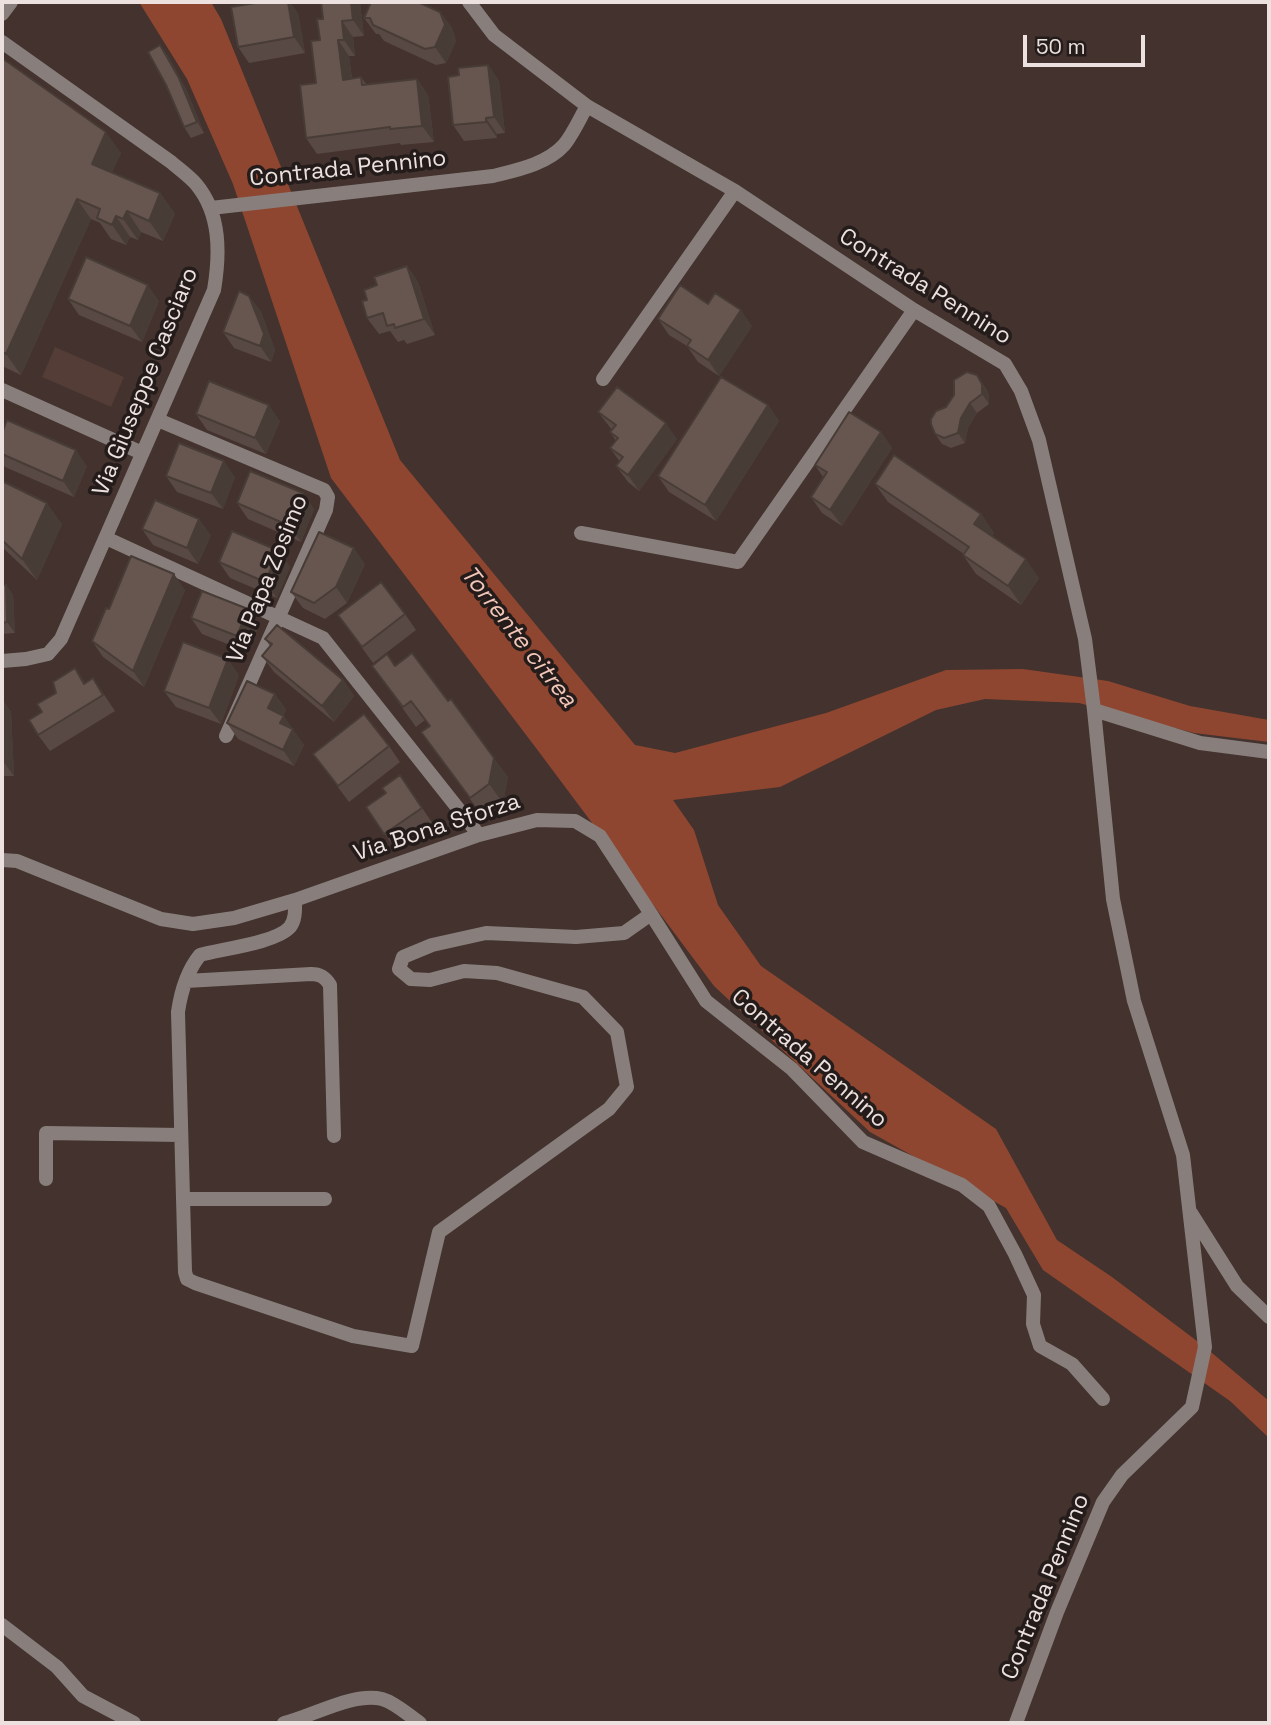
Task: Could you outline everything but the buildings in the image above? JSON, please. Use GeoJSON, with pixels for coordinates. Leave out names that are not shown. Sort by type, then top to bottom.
{"type":"FeatureCollection","features":[{"type":"Feature","properties":{"kind":"street"},"geometry":{"type":"LineString","coordinates":[[2,14],[10,2]]}},
{"type":"Feature","properties":{"kind":"street","name":"Contrada Pennino"},"geometry":{"type":"LineString","coordinates":[[469,2],[494,35],[587,106],[735,191],[914,310],[1005,364],[1021,391],[1039,440],[1085,639],[1113,898],[1134,1001],[1183,1155],[1205,1347],[1192,1407],[1122,1475],[1103,1502],[1057,1612],[1034,1681],[1016,1723]]}},
{"type":"Feature","properties":{"kind":"street","name":"Via Giuseppe Casciaro"},"geometry":{"type":"LineString","coordinates":[[2,42],[171,162],[196,184],[211,208],[219,263],[214,290],[61,639],[48,654],[2,661]]}},
{"type":"Feature","properties":{"kind":"street","name":"Contrada Pennino"},"geometry":{"type":"LineString","coordinates":[[211,208],[493,176],[522,169],[542,160],[564,145],[587,106]]}},
{"type":"Feature","properties":{"kind":"street"},"geometry":{"type":"LineString","coordinates":[[603,379],[735,191]]}},
{"type":"Feature","properties":{"kind":"street"},"geometry":{"type":"LineString","coordinates":[[581,533],[738,562],[914,310]]}},
{"type":"Feature","properties":{"kind":"street"},"geometry":{"type":"LineString","coordinates":[[2,390],[142,453]]}},
{"type":"Feature","properties":{"kind":"street","name":"Via Papa Zosimo"},"geometry":{"type":"LineString","coordinates":[[158,420],[324,489],[328,497],[326,510],[226,736]]}},
{"type":"Feature","properties":{"kind":"street"},"geometry":{"type":"LineString","coordinates":[[106,538],[323,638],[479,835]]}},
{"type":"Feature","properties":{"kind":"street"},"geometry":{"type":"LineString","coordinates":[[1094,710],[1200,743],[1269,752]]}},
{"type":"Feature","properties":{"kind":"street","name":"Via Bona Sforza"},"geometry":{"type":"LineString","coordinates":[[2,860],[17,861],[161,919],[193,924],[234,918],[295,900],[479,835],[537,820],[575,821],[600,836],[651,914]]}},
{"type":"Feature","properties":{"kind":"street"},"geometry":{"type":"LineString","coordinates":[[295,900],[292,925],[283,932],[270,938],[200,955],[186,981],[178,1012],[185,1272],[187,1279],[353,1336],[412,1346],[439,1232],[609,1109],[626,1087],[617,1032],[583,997],[496,973],[464,971],[430,980],[411,979],[399,969],[403,957],[432,945],[486,933],[576,937],[624,933],[651,914]]}},
{"type":"Feature","properties":{"kind":"street","name":"Contrada Pennino"},"geometry":{"type":"LineString","coordinates":[[651,914],[706,1001],[792,1069],[863,1142],[962,1185],[989,1206],[1034,1295],[1033,1324],[1040,1346],[1072,1364],[1103,1399]]}},
{"type":"Feature","properties":{"kind":"street"},"geometry":{"type":"LineString","coordinates":[[186,981],[311,974],[326,979],[330,985],[334,1136]]}},
{"type":"Feature","properties":{"kind":"street"},"geometry":{"type":"LineString","coordinates":[[46,1179],[46,1133],[181,1135]]}},
{"type":"Feature","properties":{"kind":"street"},"geometry":{"type":"LineString","coordinates":[[184,1199],[325,1199]]}},
{"type":"Feature","properties":{"kind":"street"},"geometry":{"type":"LineString","coordinates":[[1188,1209],[1237,1286],[1269,1317]]}},
{"type":"Feature","properties":{"kind":"street"},"geometry":{"type":"LineString","coordinates":[[2,1626],[58,1667],[83,1696],[134,1723]]}},
{"type":"Feature","properties":{"kind":"street"},"geometry":{"type":"LineString","coordinates":[[284,1723],[318,1714],[349,1700],[367,1698],[394,1704],[420,1723]]}},
{"type":"Feature","properties":{"kind":"shaded area"},"geometry":{"type":"Polygon","coordinates":[[[55,347],[124,377],[111,407],[42,377],[55,347]]]}},
{"type":"Feature","properties":{"kind":"water","name":"Torrente citrea"},"geometry":{"type":"Polygon","coordinates":[[[139,2],[211,2],[221,19],[400,460],[635,745],[675,753],[826,713],[946,670],[1023,669],[1108,681],[1190,706],[1269,720],[1269,742],[1194,733],[1079,703],[985,699],[936,710],[780,787],[673,800],[694,830],[718,905],[761,966],[996,1129],[1057,1240],[1112,1277],[1205,1347],[1269,1401],[1269,1438],[1230,1401],[1043,1270],[1006,1208],[870,1132],[714,986],[331,478],[233,184],[187,79],[139,2]]]}}]}
